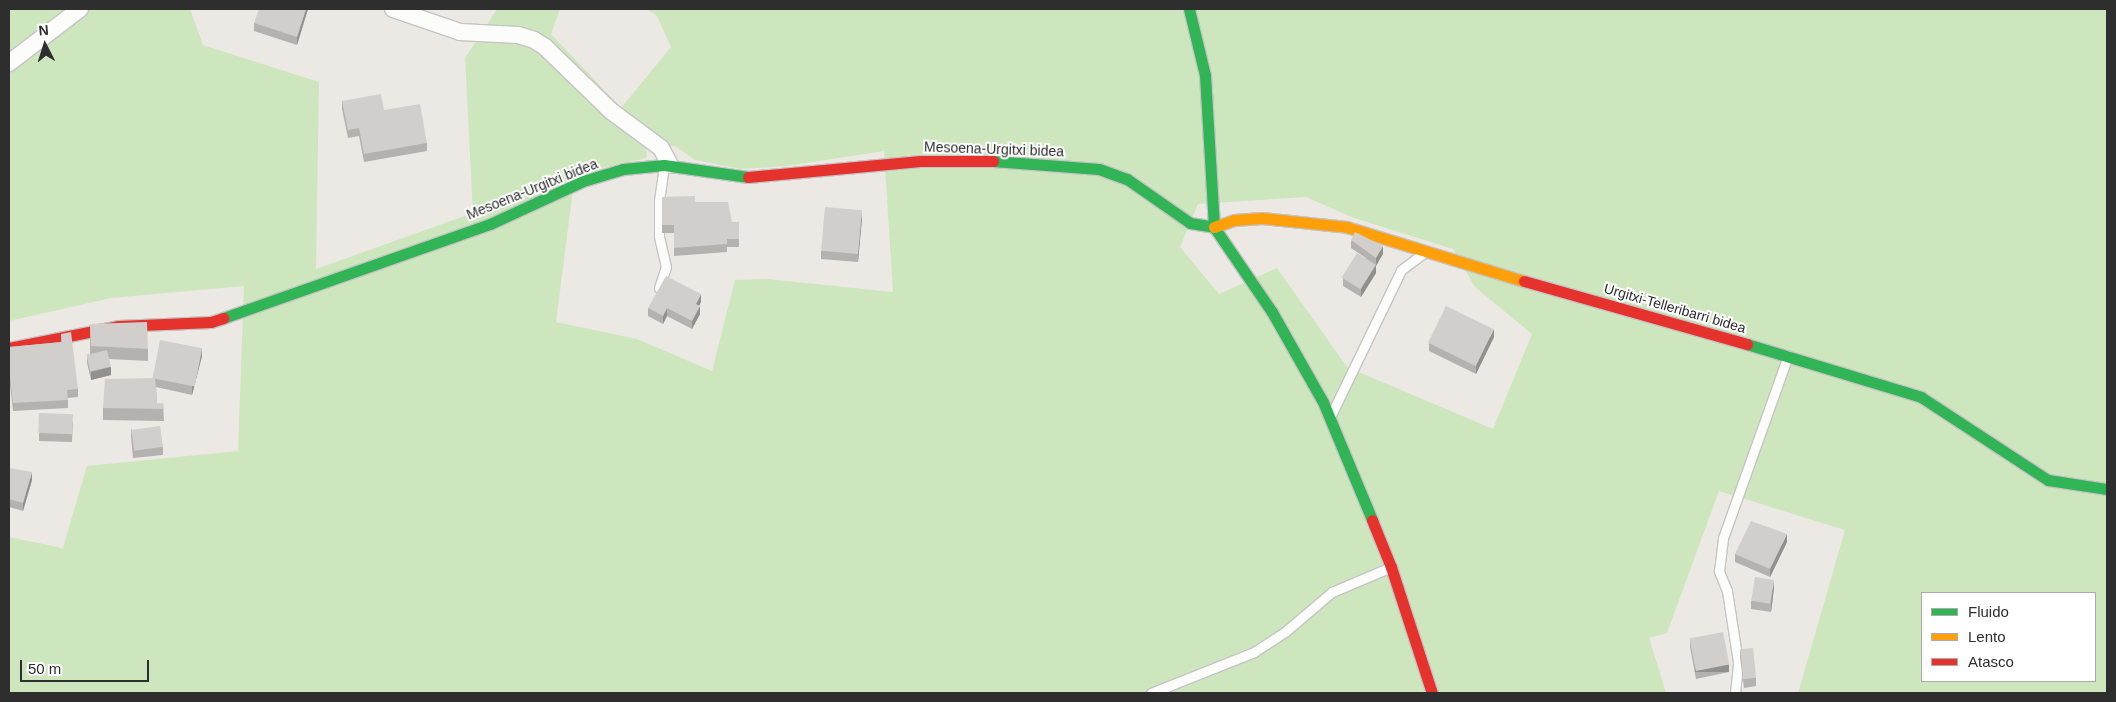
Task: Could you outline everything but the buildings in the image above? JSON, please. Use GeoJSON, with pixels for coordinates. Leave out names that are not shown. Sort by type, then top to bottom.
{"type":"FeatureCollection","features":[{"type":"Feature","properties":{"kind":"street"},"geometry":{"type":"LineString","coordinates":[[9,63],[80,9]]}},
{"type":"Feature","properties":{"kind":"street"},"geometry":{"type":"LineString","coordinates":[[393,9],[460,32],[518,36],[534,40],[545,47],[611,111],[661,148],[667,165]]}},
{"type":"Feature","properties":{"kind":"street"},"geometry":{"type":"LineString","coordinates":[[1189,9],[1205,76],[1214,227],[1272,312],[1331,420],[1391,567],[1432,693]]}},
{"type":"Feature","properties":{"kind":"street","name":"Mesoena-Urgitxi bidea"},"geometry":{"type":"LineString","coordinates":[[9,348],[118,326],[211,322],[294,290],[490,224],[583,181],[623,169],[667,165],[712,175],[743,177],[920,161],[992,161],[1099,169],[1127,180],[1190,223],[1214,227]]}},
{"type":"Feature","properties":{"kind":"street","name":"Urgitxi-Telleribarri bidea"},"geometry":{"type":"LineString","coordinates":[[1214,227],[1234,220],[1262,218],[1347,226],[1425,253],[1788,355],[1921,397],[2048,480],[2107,489]]}},
{"type":"Feature","properties":{"kind":"lane"},"geometry":{"type":"LineString","coordinates":[[659,288],[666,267],[659,236],[659,201],[667,165]]}},
{"type":"Feature","properties":{"kind":"lane"},"geometry":{"type":"LineString","coordinates":[[1331,420],[1333,409],[1401,270],[1425,253]]}},
{"type":"Feature","properties":{"kind":"lane"},"geometry":{"type":"LineString","coordinates":[[1735,693],[1738,662],[1727,591],[1719,571],[1723,538],[1788,355]]}},
{"type":"Feature","properties":{"kind":"lane"},"geometry":{"type":"LineString","coordinates":[[1150,693],[1254,652],[1286,632],[1332,592],[1391,567]]}},
{"type":"Feature","properties":{"kind":"green space"},"geometry":{"type":"Polygon","coordinates":[[[9,9],[190,9],[203,45],[319,82],[316,269],[473,213],[465,58],[497,9],[560,9],[551,34],[621,108],[671,47],[657,16],[647,9],[2107,9],[2107,693],[1798,693],[1845,530],[1719,491],[1667,633],[1649,638],[1666,693],[9,693],[9,537],[63,548],[87,466],[238,451],[244,286],[111,298],[9,321],[9,9]],[[675,146],[646,148],[647,158],[575,174],[556,322],[637,339],[712,371],[735,280],[767,279],[893,292],[884,151],[787,166],[741,169],[695,160],[675,146]],[[1306,197],[1198,204],[1180,247],[1219,294],[1277,268],[1347,367],[1493,429],[1532,334],[1475,287],[1453,249],[1354,218],[1306,197]]]}},
{"type":"Feature","properties":{"kind":"traffic: fast"},"geometry":{"type":"LineString","coordinates":[[1189,9],[1205,75],[1214,227],[1272,312],[1323,402],[1372,520]]}},
{"type":"Feature","properties":{"kind":"traffic: fast"},"geometry":{"type":"LineString","coordinates":[[993,161],[1099,169],[1127,179],[1190,223],[1214,227]]}},
{"type":"Feature","properties":{"kind":"traffic: fast"},"geometry":{"type":"LineString","coordinates":[[223,318],[490,224],[583,181],[623,169],[664,165],[748,177]]}},
{"type":"Feature","properties":{"kind":"traffic: fast"},"geometry":{"type":"LineString","coordinates":[[1747,344],[1921,397],[2048,480],[2107,489]]}},
{"type":"Feature","properties":{"kind":"traffic: slow"},"geometry":{"type":"LineString","coordinates":[[1214,227],[1234,220],[1262,218],[1347,227],[1524,281]]}},
{"type":"Feature","properties":{"kind":"traffic: jam"},"geometry":{"type":"LineString","coordinates":[[748,177],[920,161],[993,161]]}},
{"type":"Feature","properties":{"kind":"traffic: jam"},"geometry":{"type":"LineString","coordinates":[[1524,281],[1747,344]]}},
{"type":"Feature","properties":{"kind":"traffic: jam"},"geometry":{"type":"LineString","coordinates":[[9,348],[118,326],[211,322],[223,318]]}},
{"type":"Feature","properties":{"kind":"traffic: jam"},"geometry":{"type":"LineString","coordinates":[[1372,520],[1391,567],[1432,693]]}}]}
